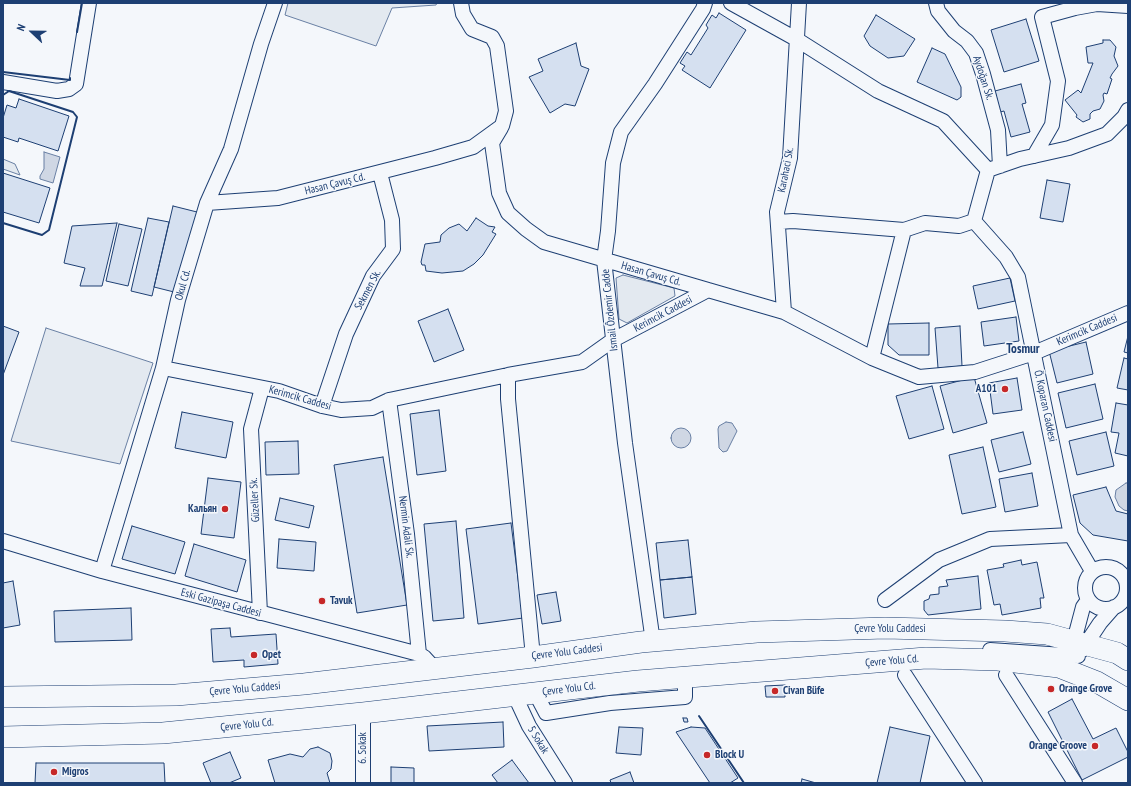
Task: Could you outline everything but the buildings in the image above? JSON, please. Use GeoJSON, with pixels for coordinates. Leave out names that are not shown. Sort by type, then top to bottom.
{"type":"FeatureCollection","features":[{"type":"Feature","properties":{"kind":"highway","name":"Çevre Yolu Caddesi"},"geometry":{"type":"LineString","coordinates":[[3,697],[176,695],[304,684],[533,657],[641,642],[757,632],[884,628],[1005,631],[1047,634],[1079,647],[1117,653],[1128,660]]}},
{"type":"Feature","properties":{"kind":"highway","name":"Çevre Yolu Cd."},"geometry":{"type":"LineString","coordinates":[[3,736],[163,734],[363,714],[685,676],[926,658],[998,660],[1053,666],[1097,682],[1128,700]]}},
{"type":"Feature","properties":{"kind":"street"},"geometry":{"type":"LineString","coordinates":[[3,82],[57,91],[69,89],[76,84],[89,3]]}},
{"type":"Feature","properties":{"kind":"street","name":"Okul Cd."},"geometry":{"type":"LineString","coordinates":[[102,571],[163,368],[178,300],[207,203],[231,149],[261,44],[275,3]]}},
{"type":"Feature","properties":{"kind":"street","name":"Hasan Çavuş Cd."},"geometry":{"type":"LineString","coordinates":[[461,3],[464,14],[472,29],[492,37],[497,46],[506,111],[502,126],[492,143],[499,193],[508,213],[544,242],[708,290]]}},
{"type":"Feature","properties":{"kind":"street","name":"Ismail Ôzdemir Cadde"},"geometry":{"type":"LineString","coordinates":[[653,642],[625,443],[604,260],[608,231],[613,163],[621,132],[667,66],[703,9],[705,3]]}},
{"type":"Feature","properties":{"kind":"street"},"geometry":{"type":"LineString","coordinates":[[731,3],[796,39],[878,91],[943,121],[994,168]]}},
{"type":"Feature","properties":{"kind":"street","name":"Karahaci Sk."},"geometry":{"type":"LineString","coordinates":[[784,312],[777,212],[790,158],[799,3]]}},
{"type":"Feature","properties":{"kind":"street","name":"Aydoğan Sk."},"geometry":{"type":"LineString","coordinates":[[936,3],[938,11],[954,31],[967,41],[976,53],[998,130],[994,168]]}},
{"type":"Feature","properties":{"kind":"street"},"geometry":{"type":"LineString","coordinates":[[1034,156],[1052,125],[1058,81],[1042,17],[1097,4],[1128,6]]}},
{"type":"Feature","properties":{"kind":"street"},"geometry":{"type":"LineString","coordinates":[[994,168],[1020,159],[1069,148],[1107,134],[1128,110]]}},
{"type":"Feature","properties":{"kind":"street","name":"Hasan Çavuş Cd."},"geometry":{"type":"LineString","coordinates":[[207,203],[278,198],[380,173],[473,147],[502,126]]}},
{"type":"Feature","properties":{"kind":"street"},"geometry":{"type":"LineString","coordinates":[[1113,128],[1128,126]]}},
{"type":"Feature","properties":{"kind":"street"},"geometry":{"type":"LineString","coordinates":[[778,222],[793,221],[904,230],[925,224],[959,226],[974,221],[994,168]]}},
{"type":"Feature","properties":{"kind":"street","name":"Sekmen Sk."},"geometry":{"type":"LineString","coordinates":[[322,406],[346,334],[373,276],[393,249],[392,220],[380,173]]}},
{"type":"Feature","properties":{"kind":"street","name":"Ö. Koparan Caddesi"},"geometry":{"type":"LineString","coordinates":[[974,221],[1006,257],[1018,277],[1071,535],[1092,571]]}},
{"type":"Feature","properties":{"kind":"street"},"geometry":{"type":"LineString","coordinates":[[872,358],[904,230]]}},
{"type":"Feature","properties":{"kind":"street","name":"Kerimcik Caddesi"},"geometry":{"type":"LineString","coordinates":[[163,368],[279,391],[322,406],[341,410],[372,408],[389,400],[508,375],[582,362],[612,340],[708,290],[784,312],[872,358],[919,377],[975,372],[1034,353],[1128,313]]}},
{"type":"Feature","properties":{"kind":"street"},"geometry":{"type":"LineString","coordinates":[[508,375],[508,399],[533,657]]}},
{"type":"Feature","properties":{"kind":"street","name":"Güzeller Sk."},"geometry":{"type":"LineString","coordinates":[[260,613],[251,429],[262,388]]}},
{"type":"Feature","properties":{"kind":"street","name":"Nermin Adali Sk."},"geometry":{"type":"LineString","coordinates":[[389,400],[407,534],[419,654]]}},
{"type":"Feature","properties":{"kind":"street"},"geometry":{"type":"LineString","coordinates":[[885,600],[939,560],[990,539],[1071,535]]}},
{"type":"Feature","properties":{"kind":"street","name":"Eski Gazipaşa Caddesi"},"geometry":{"type":"LineString","coordinates":[[3,541],[102,571],[419,654],[424,656],[435,669]]}},
{"type":"Feature","properties":{"kind":"street"},"geometry":{"type":"LineString","coordinates":[[1111,567],[1126,578],[1126,592],[1124,599],[1120,604],[1107,609],[1093,605],[1088,600],[1084,588],[1088,576],[1092,571],[1098,568],[1111,567]]}},
{"type":"Feature","properties":{"kind":"street"},"geometry":{"type":"LineString","coordinates":[[1088,600],[1084,607],[1079,647],[1082,667],[1097,682]]}},
{"type":"Feature","properties":{"kind":"street"},"geometry":{"type":"LineString","coordinates":[[926,658],[953,652],[1079,647],[1114,607]]}},
{"type":"Feature","properties":{"kind":"street"},"geometry":{"type":"LineString","coordinates":[[905,675],[975,783]]}},
{"type":"Feature","properties":{"kind":"street"},"geometry":{"type":"LineString","coordinates":[[1006,675],[1075,783]]}},
{"type":"Feature","properties":{"kind":"street","name":"5 Sokak"},"geometry":{"type":"LineString","coordinates":[[515,696],[529,726],[565,783]]}},
{"type":"Feature","properties":{"kind":"street","name":"6. Sokak"},"geometry":{"type":"LineString","coordinates":[[363,714],[363,783]]}},
{"type":"Feature","properties":{"kind":"shaded area"},"geometry":{"type":"Polygon","coordinates":[[[288,3],[437,3],[436,5],[392,8],[376,46],[285,15],[288,3]]]}},
{"type":"Feature","properties":{"kind":"shaded area"},"geometry":{"type":"Polygon","coordinates":[[[44,152],[60,157],[53,183],[40,179],[44,169],[44,152]]]}},
{"type":"Feature","properties":{"kind":"shaded area"},"geometry":{"type":"Polygon","coordinates":[[[3,159],[15,164],[20,175],[3,169],[3,159]]]}},
{"type":"Feature","properties":{"kind":"shaded area"},"geometry":{"type":"Polygon","coordinates":[[[623,275],[674,288],[675,296],[627,323],[619,319],[616,278],[623,275]]]}},
{"type":"Feature","properties":{"kind":"shaded area"},"geometry":{"type":"Polygon","coordinates":[[[46,328],[153,363],[120,464],[11,441],[46,328]]]}},
{"type":"Feature","properties":{"kind":"shaded area"},"geometry":{"type":"Polygon","coordinates":[[[726,422],[732,423],[737,431],[727,451],[723,452],[719,448],[718,429],[719,426],[726,422]]]}},
{"type":"Feature","properties":{"kind":"shaded area"},"geometry":{"type":"Polygon","coordinates":[[[681,428],[688,431],[691,438],[688,445],[681,448],[674,445],[671,438],[674,431],[681,428]]]}},
{"type":"Feature","properties":{"kind":"shaded area"},"geometry":{"type":"Polygon","coordinates":[[[1128,483],[1128,511],[1119,506],[1115,497],[1116,490],[1128,483]]]}},
{"type":"Feature","properties":{"kind":"wall"},"geometry":{"type":"LineString","coordinates":[[77,32],[82,3]]}},
{"type":"Feature","properties":{"kind":"wall"},"geometry":{"type":"LineString","coordinates":[[3,72],[70,80],[70,78]]}},
{"type":"Feature","properties":{"kind":"wall"},"geometry":{"type":"LineString","coordinates":[[3,95],[9,91],[73,112],[77,117],[49,230],[42,235],[3,223]]}},
{"type":"Feature","properties":{"kind":"wall"},"geometry":{"type":"LineString","coordinates":[[699,716],[744,783]]}},
{"type":"Feature","properties":{"kind":"place","name":"A101"},"geometry":{"type":"Point","coordinates":[1005,389]}},
{"type":"Feature","properties":{"kind":"place","name":"Кальян"},"geometry":{"type":"Point","coordinates":[225,509]}},
{"type":"Feature","properties":{"kind":"place","name":"Tavuk"},"geometry":{"type":"Point","coordinates":[322,601]}},
{"type":"Feature","properties":{"kind":"place","name":"Opet"},"geometry":{"type":"Point","coordinates":[254,655]}},
{"type":"Feature","properties":{"kind":"place","name":"Orange Grove"},"geometry":{"type":"Point","coordinates":[1051,689]}},
{"type":"Feature","properties":{"kind":"place","name":"Civan Büfe"},"geometry":{"type":"Point","coordinates":[775,691]}},
{"type":"Feature","properties":{"kind":"place","name":"Orange Groove"},"geometry":{"type":"Point","coordinates":[1095,746]}},
{"type":"Feature","properties":{"kind":"place","name":"Block U"},"geometry":{"type":"Point","coordinates":[707,755]}},
{"type":"Feature","properties":{"kind":"place","name":"Migros"},"geometry":{"type":"Point","coordinates":[54,772]}},
{"type":"Feature","properties":{"kind":"district","name":"Tosmur"},"geometry":{"type":"Point","coordinates":[1023,349]}}]}
